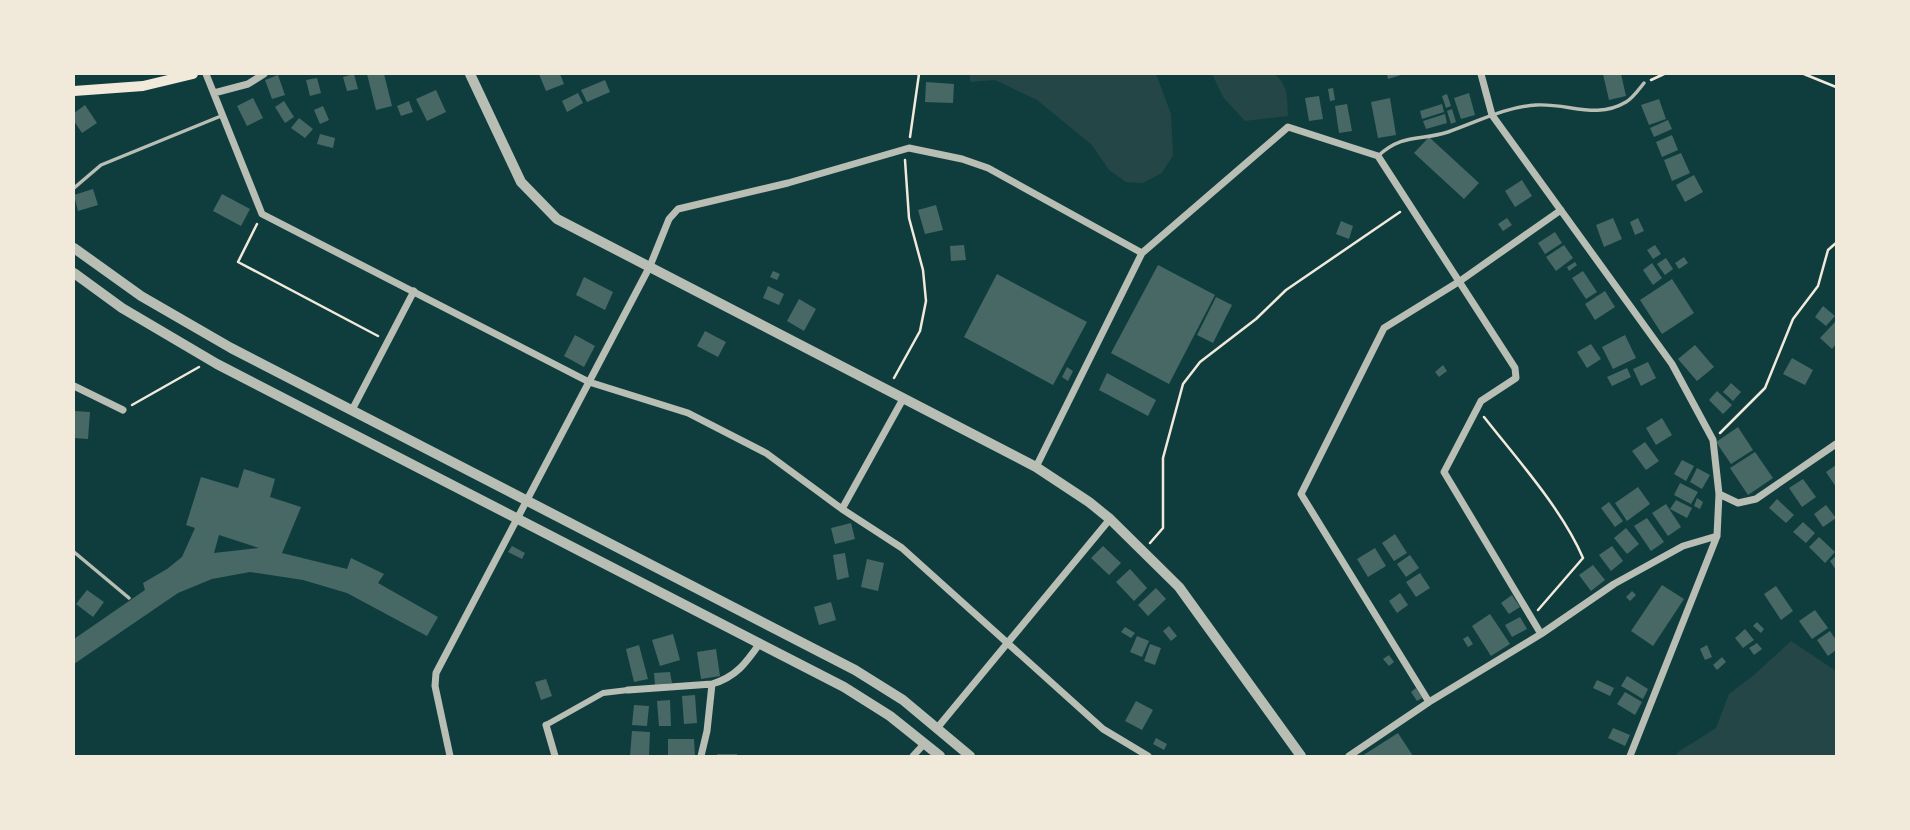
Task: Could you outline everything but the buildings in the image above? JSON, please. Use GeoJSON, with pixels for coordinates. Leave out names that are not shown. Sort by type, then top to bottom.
{"type":"FeatureCollection","features":[{"type":"Feature","properties":{"kind":"main road"},"geometry":{"type":"LineString","coordinates":[[74,91],[143,86],[193,74]]}},
{"type":"Feature","properties":{"kind":"street"},"geometry":{"type":"LineString","coordinates":[[206,74],[262,214],[589,382],[688,413],[766,453],[842,509],[902,548],[1104,729],[1148,757]]}},
{"type":"Feature","properties":{"kind":"street"},"geometry":{"type":"LineString","coordinates":[[214,93],[248,84],[264,74]]}},
{"type":"Feature","properties":{"kind":"street"},"geometry":{"type":"LineString","coordinates":[[470,74],[521,182],[557,219],[1036,467],[1110,519],[1179,587],[1301,757]]}},
{"type":"Feature","properties":{"kind":"street"},"geometry":{"type":"LineString","coordinates":[[1481,74],[1492,115],[1672,364],[1713,440],[1719,494],[1717,536],[1630,757]]}},
{"type":"Feature","properties":{"kind":"street"},"geometry":{"type":"LineString","coordinates":[[1036,467],[1142,253],[1288,127],[1378,156],[1515,368],[1516,378],[1481,401],[1444,472],[1541,634]]}},
{"type":"Feature","properties":{"kind":"street"},"geometry":{"type":"LineString","coordinates":[[450,757],[435,686],[436,673],[650,266],[669,219],[678,209],[788,183],[907,148],[962,159],[988,168],[1142,253]]}},
{"type":"Feature","properties":{"kind":"street"},"geometry":{"type":"LineString","coordinates":[[1429,702],[1301,494],[1384,328],[1460,281],[1561,211]]}},
{"type":"Feature","properties":{"kind":"street"},"geometry":{"type":"LineString","coordinates":[[74,248],[141,296],[231,348],[855,670],[903,700],[938,727],[970,757]]}},
{"type":"Feature","properties":{"kind":"street"},"geometry":{"type":"LineString","coordinates":[[74,273],[122,308],[211,360],[844,687],[890,716],[940,757]]}},
{"type":"Feature","properties":{"kind":"street"},"geometry":{"type":"LineString","coordinates":[[352,410],[414,291]]}},
{"type":"Feature","properties":{"kind":"street"},"geometry":{"type":"LineString","coordinates":[[74,386],[123,410]]}},
{"type":"Feature","properties":{"kind":"street"},"geometry":{"type":"LineString","coordinates":[[842,509],[903,399]]}},
{"type":"Feature","properties":{"kind":"street"},"geometry":{"type":"LineString","coordinates":[[1719,494],[1738,503],[1756,499],[1836,444]]}},
{"type":"Feature","properties":{"kind":"street"},"geometry":{"type":"LineString","coordinates":[[938,727],[1110,519]]}},
{"type":"Feature","properties":{"kind":"street"},"geometry":{"type":"LineString","coordinates":[[1349,757],[1429,702],[1541,634],[1614,584],[1683,546],[1717,536]]}},
{"type":"Feature","properties":{"kind":"street"},"geometry":{"type":"LineString","coordinates":[[555,757],[546,725],[603,693],[712,684],[732,676],[744,667],[760,643]]}},
{"type":"Feature","properties":{"kind":"street"},"geometry":{"type":"LineString","coordinates":[[701,757],[712,684]]}},
{"type":"Feature","properties":{"kind":"street"},"geometry":{"type":"LineString","coordinates":[[913,757],[925,743]]}},
{"type":"Feature","properties":{"kind":"lane"},"geometry":{"type":"LineString","coordinates":[[1378,156],[1389,147],[1410,138],[1446,132],[1492,115],[1534,105],[1570,106],[1601,112],[1627,102],[1644,83]]}},
{"type":"Feature","properties":{"kind":"lane"},"geometry":{"type":"LineString","coordinates":[[74,188],[101,165],[223,115]]}},
{"type":"Feature","properties":{"kind":"lane"},"geometry":{"type":"LineString","coordinates":[[74,552],[129,598]]}},
{"type":"Feature","properties":{"kind":"path"},"geometry":{"type":"LineString","coordinates":[[887,391],[920,331],[926,301],[923,270],[909,218],[907,148],[919,74]]}},
{"type":"Feature","properties":{"kind":"path"},"geometry":{"type":"LineString","coordinates":[[1644,83],[1664,74]]}},
{"type":"Feature","properties":{"kind":"path"},"geometry":{"type":"LineString","coordinates":[[1804,74],[1836,87]]}},
{"type":"Feature","properties":{"kind":"path"},"geometry":{"type":"LineString","coordinates":[[1144,550],[1163,528],[1163,458],[1183,384],[1200,362],[1256,319],[1286,290],[1409,206]]}},
{"type":"Feature","properties":{"kind":"path"},"geometry":{"type":"LineString","coordinates":[[262,214],[238,262],[387,341]]}},
{"type":"Feature","properties":{"kind":"path"},"geometry":{"type":"LineString","coordinates":[[1713,440],[1765,388],[1793,319],[1818,286],[1828,250],[1836,243]]}},
{"type":"Feature","properties":{"kind":"path"},"geometry":{"type":"LineString","coordinates":[[123,410],[211,360]]}},
{"type":"Feature","properties":{"kind":"path"},"geometry":{"type":"LineString","coordinates":[[1476,411],[1484,417],[1534,480],[1577,544],[1583,558],[1531,617]]}},
{"type":"Feature","properties":{"kind":"shaded area"},"geometry":{"type":"Polygon","coordinates":[[[970,74],[1156,74],[1171,114],[1173,155],[1162,173],[1143,183],[1126,182],[1109,170],[1092,145],[1037,100],[995,80],[970,82],[970,74]]]}},
{"type":"Feature","properties":{"kind":"shaded area"},"geometry":{"type":"Polygon","coordinates":[[[1212,74],[1274,74],[1285,88],[1288,116],[1245,121],[1223,97],[1212,74]]]}},
{"type":"Feature","properties":{"kind":"shaded area"},"geometry":{"type":"Polygon","coordinates":[[[1791,641],[1836,671],[1836,756],[1676,756],[1678,752],[1716,728],[1729,694],[1791,641]]]}}]}
